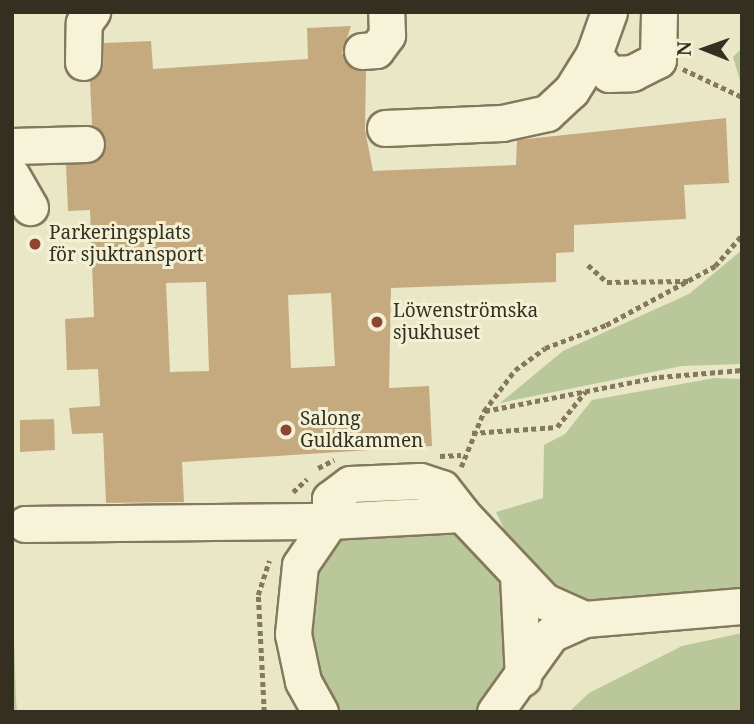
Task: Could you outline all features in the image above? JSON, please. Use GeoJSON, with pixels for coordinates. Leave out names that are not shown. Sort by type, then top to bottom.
{"type":"FeatureCollection","features":[{"type":"Feature","properties":{"kind":"street"},"geometry":{"type":"LineString","coordinates":[[83,62],[84,23],[92,12]]}},
{"type":"Feature","properties":{"kind":"street"},"geometry":{"type":"LineString","coordinates":[[362,51],[376,50],[387,35],[386,12]]}},
{"type":"Feature","properties":{"kind":"street"},"geometry":{"type":"LineString","coordinates":[[385,128],[502,123],[547,113],[571,91],[594,54],[609,12]]}},
{"type":"Feature","properties":{"kind":"street"},"geometry":{"type":"LineString","coordinates":[[594,54],[609,74],[632,73],[659,60],[659,12]]}},
{"type":"Feature","properties":{"kind":"street"},"geometry":{"type":"LineString","coordinates":[[12,146],[86,144]]}},
{"type":"Feature","properties":{"kind":"street"},"geometry":{"type":"LineString","coordinates":[[12,176],[30,207]]}},
{"type":"Feature","properties":{"kind":"street"},"geometry":{"type":"LineString","coordinates":[[25,524],[330,522],[462,514],[544,601],[584,620]]}},
{"type":"Feature","properties":{"kind":"street"},"geometry":{"type":"LineString","coordinates":[[320,712],[303,681],[293,634],[300,565],[330,522]]}},
{"type":"Feature","properties":{"kind":"street"},"geometry":{"type":"LineString","coordinates":[[518,576],[523,678]]}},
{"type":"Feature","properties":{"kind":"street"},"geometry":{"type":"LineString","coordinates":[[495,712],[523,678],[551,635],[584,620],[742,606]]}},
{"type":"Feature","properties":{"kind":"path"},"geometry":{"type":"LineString","coordinates":[[659,60],[742,97]]}},
{"type":"Feature","properties":{"kind":"path"},"geometry":{"type":"LineString","coordinates":[[462,514],[461,455],[484,411],[514,370],[545,348],[715,266],[742,234]]}},
{"type":"Feature","properties":{"kind":"path"},"geometry":{"type":"LineString","coordinates":[[588,265],[607,282],[688,281]]}},
{"type":"Feature","properties":{"kind":"path"},"geometry":{"type":"LineString","coordinates":[[484,411],[585,392],[742,370]]}},
{"type":"Feature","properties":{"kind":"path"},"geometry":{"type":"LineString","coordinates":[[472,433],[557,428],[585,392]]}},
{"type":"Feature","properties":{"kind":"green space"},"geometry":{"type":"Polygon","coordinates":[[[742,48],[742,87],[733,57],[742,48]]]}},
{"type":"Feature","properties":{"kind":"green space"},"geometry":{"type":"Polygon","coordinates":[[[742,250],[742,364],[682,366],[500,403],[563,351],[689,294],[742,250]]]}},
{"type":"Feature","properties":{"kind":"green space"},"geometry":{"type":"Polygon","coordinates":[[[715,378],[742,379],[742,588],[585,601],[545,585],[513,548],[496,512],[543,498],[544,445],[565,434],[592,400],[715,378]]]}},
{"type":"Feature","properties":{"kind":"green space"},"geometry":{"type":"Polygon","coordinates":[[[448,526],[507,574],[512,676],[481,712],[338,712],[317,670],[310,630],[314,585],[327,549],[350,532],[448,526]]]}},
{"type":"Feature","properties":{"kind":"green space"},"geometry":{"type":"Polygon","coordinates":[[[12,579],[16,699],[17,712],[12,712],[12,579]]]}},
{"type":"Feature","properties":{"kind":"green space"},"geometry":{"type":"Polygon","coordinates":[[[742,633],[742,712],[569,712],[589,693],[682,646],[742,633]]]}},
{"type":"Feature","properties":{"kind":"building"},"geometry":{"type":"Polygon","coordinates":[[[351,26],[342,53],[353,69],[366,71],[365,130],[373,171],[516,165],[517,140],[726,118],[729,183],[684,185],[686,219],[574,225],[574,252],[556,253],[556,282],[391,288],[389,388],[429,386],[432,446],[182,462],[184,502],[106,503],[103,433],[72,434],[69,408],[100,406],[98,369],[67,370],[65,319],[94,317],[90,210],[68,211],[66,165],[96,161],[104,153],[103,134],[92,125],[90,80],[103,69],[104,43],[151,41],[153,69],[308,59],[307,28],[351,26]],[[206,282],[166,283],[170,372],[209,371],[206,282]],[[331,293],[288,295],[291,368],[335,366],[331,293]]]}},
{"type":"Feature","properties":{"kind":"building"},"geometry":{"type":"Polygon","coordinates":[[[54,419],[55,450],[20,452],[20,420],[54,419]]]}},
{"type":"Feature","properties":{"kind":"place","name":"Parkeringsplats för sjuktransport"},"geometry":{"type":"Point","coordinates":[35,244]}},
{"type":"Feature","properties":{"kind":"place","name":"Löwenströmska sjukhuset"},"geometry":{"type":"Point","coordinates":[377,322]}},
{"type":"Feature","properties":{"kind":"place","name":"Salong Guldkammen"},"geometry":{"type":"Point","coordinates":[286,430]}}]}
